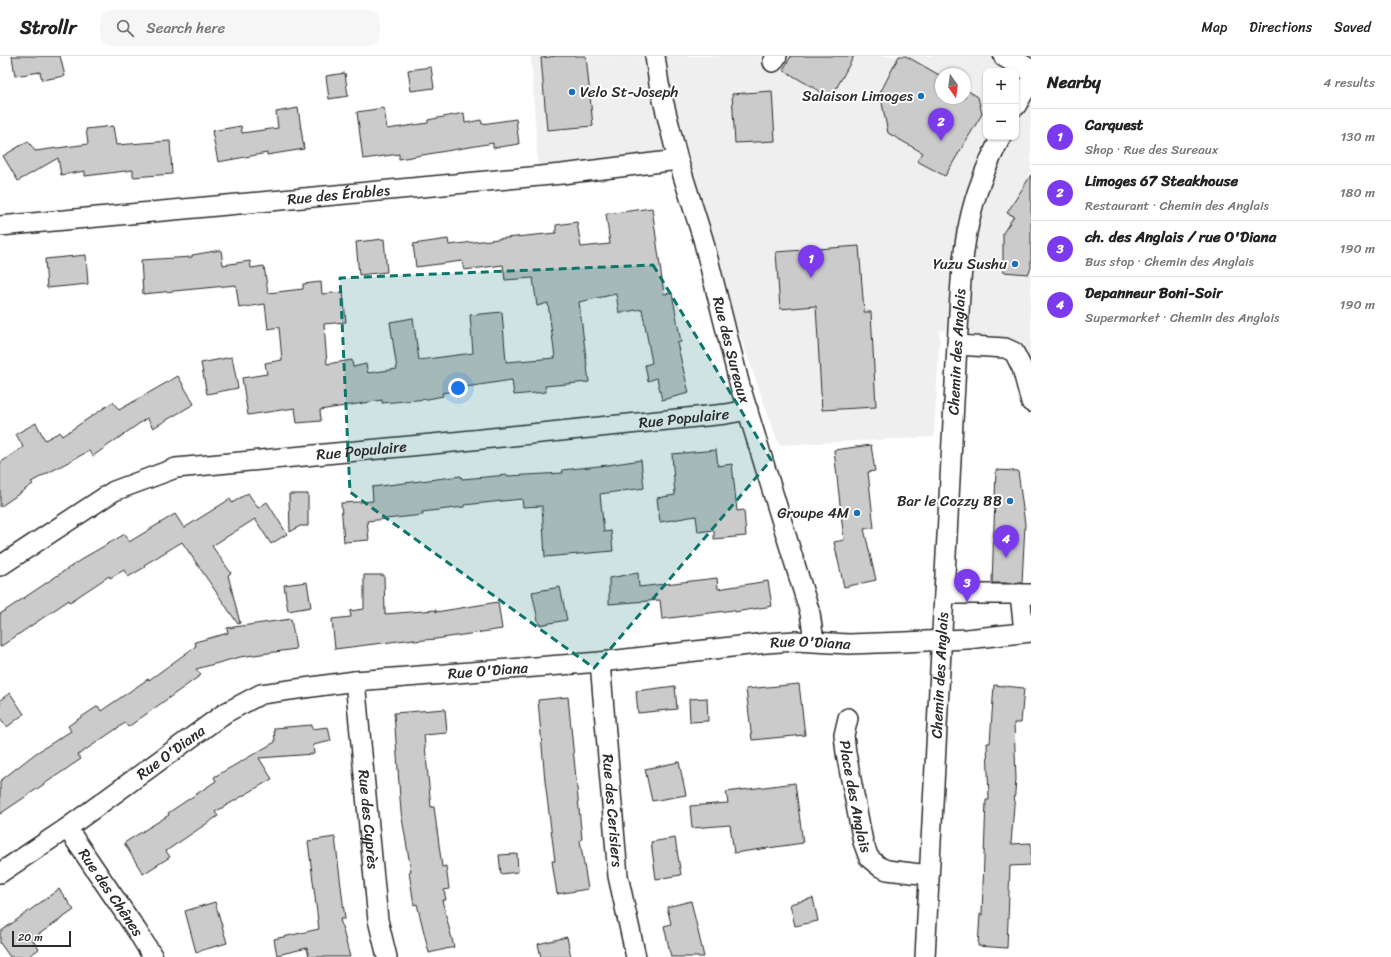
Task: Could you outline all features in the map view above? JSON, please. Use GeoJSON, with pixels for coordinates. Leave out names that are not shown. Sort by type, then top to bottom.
{"type":"FeatureCollection","features":[{"type":"Feature","properties":{"kind":"main road"},"geometry":{"type":"LineString","coordinates":[[1005,56],[1031,71]]}},
{"type":"Feature","properties":{"kind":"street","name":"Rue des Sureaux"},"geometry":{"type":"LineString","coordinates":[[655,56],[678,160],[703,239],[748,410],[810,613],[814,641]]}},
{"type":"Feature","properties":{"kind":"street"},"geometry":{"type":"LineString","coordinates":[[1017,104],[1031,80]]}},
{"type":"Feature","properties":{"kind":"street","name":"Chemin des Anglais"},"geometry":{"type":"LineString","coordinates":[[925,957],[957,345],[963,262],[969,223],[979,187],[1000,140]]}},
{"type":"Feature","properties":{"kind":"street","name":"Rue des Érables"},"geometry":{"type":"LineString","coordinates":[[0,226],[562,174],[678,160]]}},
{"type":"Feature","properties":{"kind":"street"},"geometry":{"type":"LineString","coordinates":[[957,345],[1005,348],[1014,352],[1022,368],[1031,402]]}},
{"type":"Feature","properties":{"kind":"street","name":"Rue Populaire"},"geometry":{"type":"LineString","coordinates":[[0,566],[114,491],[176,468],[453,442],[726,414],[748,410]]}},
{"type":"Feature","properties":{"kind":"street"},"geometry":{"type":"LineString","coordinates":[[944,594],[1025,594],[1028,632]]}},
{"type":"Feature","properties":{"kind":"street","name":"Rue O'Diana"},"geometry":{"type":"LineString","coordinates":[[0,873],[67,828],[225,713],[260,694],[355,681],[600,662],[743,645],[814,641],[860,644],[942,640],[1028,632]]}},
{"type":"Feature","properties":{"kind":"street","name":"Rue des Cerisiers"},"geometry":{"type":"LineString","coordinates":[[600,662],[618,876],[636,957]]}},
{"type":"Feature","properties":{"kind":"street","name":"Rue des Cyprès"},"geometry":{"type":"LineString","coordinates":[[355,681],[378,920],[387,957]]}},
{"type":"Feature","properties":{"kind":"street","name":"Place des Anglais"},"geometry":{"type":"LineString","coordinates":[[848,718],[844,735],[846,753],[863,842],[869,858],[886,870],[929,875]]}},
{"type":"Feature","properties":{"kind":"street","name":"Rue des Chênes"},"geometry":{"type":"LineString","coordinates":[[67,828],[137,931],[152,957]]}},
{"type":"Feature","properties":{"kind":"highlighted area"},"geometry":{"type":"Polygon","coordinates":[[[653,265],[771,460],[594,668],[350,492],[340,278],[653,265]]]}},
{"type":"Feature","properties":{"kind":"shaded area"},"geometry":{"type":"Polygon","coordinates":[[[531,56],[1031,56],[1031,366],[1029,359],[1018,341],[940,330],[934,437],[779,445],[678,161],[538,171],[531,56]]]}},
{"type":"Feature","properties":{"kind":"building"},"geometry":{"type":"Polygon","coordinates":[[[12,56],[60,56],[65,76],[42,80],[40,72],[15,76],[12,56]]]}},
{"type":"Feature","properties":{"kind":"building"},"geometry":{"type":"Polygon","coordinates":[[[557,56],[586,56],[593,126],[547,130],[541,58],[557,56]]]}},
{"type":"Feature","properties":{"kind":"building"},"geometry":{"type":"Polygon","coordinates":[[[791,56],[854,56],[831,98],[783,70],[791,56]]]}},
{"type":"Feature","properties":{"kind":"building"},"geometry":{"type":"Polygon","coordinates":[[[899,56],[906,56],[935,73],[935,104],[971,104],[971,93],[978,97],[982,114],[945,176],[917,161],[923,153],[888,133],[880,93],[899,56]]]}},
{"type":"Feature","properties":{"kind":"building"},"geometry":{"type":"Polygon","coordinates":[[[431,67],[434,88],[411,91],[408,70],[431,67]]]}},
{"type":"Feature","properties":{"kind":"building"},"geometry":{"type":"Polygon","coordinates":[[[345,73],[348,96],[329,99],[326,76],[345,73]]]}},
{"type":"Feature","properties":{"kind":"building"},"geometry":{"type":"Polygon","coordinates":[[[772,91],[775,141],[735,143],[732,94],[772,91]]]}},
{"type":"Feature","properties":{"kind":"building"},"geometry":{"type":"Polygon","coordinates":[[[298,108],[304,149],[267,155],[267,153],[218,162],[212,131],[241,126],[242,133],[278,128],[276,112],[298,108]]]}},
{"type":"Feature","properties":{"kind":"building"},"geometry":{"type":"Polygon","coordinates":[[[384,108],[387,129],[428,123],[428,120],[464,113],[465,123],[481,120],[482,124],[516,119],[519,144],[493,148],[493,143],[399,159],[399,154],[363,159],[357,112],[384,108]]]}},
{"type":"Feature","properties":{"kind":"building"},"geometry":{"type":"Polygon","coordinates":[[[113,126],[116,145],[170,141],[172,174],[133,177],[133,170],[85,176],[85,171],[61,175],[58,158],[18,181],[3,156],[28,141],[35,151],[88,144],[86,129],[113,126]]]}},
{"type":"Feature","properties":{"kind":"building"},"geometry":{"type":"Polygon","coordinates":[[[1031,175],[1031,268],[1028,274],[1003,272],[1003,233],[1014,216],[1007,213],[1031,175]]]}},
{"type":"Feature","properties":{"kind":"building"},"geometry":{"type":"Polygon","coordinates":[[[652,208],[664,294],[672,293],[681,342],[677,343],[689,393],[662,400],[657,378],[648,381],[645,365],[652,363],[642,309],[619,313],[616,294],[579,302],[589,382],[545,386],[546,392],[514,395],[512,380],[459,388],[459,390],[442,393],[443,396],[428,399],[382,403],[382,400],[320,410],[321,421],[297,423],[295,408],[248,415],[242,378],[267,374],[265,363],[282,360],[279,327],[268,329],[265,304],[239,308],[236,285],[143,294],[141,260],[192,257],[192,255],[221,250],[223,265],[250,261],[251,268],[264,266],[268,293],[303,289],[303,284],[321,282],[322,294],[343,292],[346,322],[324,324],[327,364],[352,360],[353,367],[366,364],[368,373],[397,369],[390,322],[413,318],[419,360],[473,353],[470,315],[502,312],[506,362],[555,358],[548,303],[537,306],[533,278],[505,280],[503,265],[464,270],[462,261],[416,267],[413,244],[448,239],[449,245],[556,233],[556,225],[577,222],[581,247],[610,244],[606,214],[652,208]]]}},
{"type":"Feature","properties":{"kind":"building"},"geometry":{"type":"Polygon","coordinates":[[[384,239],[387,272],[359,275],[356,242],[384,239]]]}},
{"type":"Feature","properties":{"kind":"building"},"geometry":{"type":"Polygon","coordinates":[[[859,246],[864,312],[871,312],[876,407],[822,410],[816,306],[780,309],[776,252],[859,246]]]}},
{"type":"Feature","properties":{"kind":"building"},"geometry":{"type":"Polygon","coordinates":[[[86,255],[88,284],[47,288],[45,259],[86,255]]]}},
{"type":"Feature","properties":{"kind":"building"},"geometry":{"type":"Polygon","coordinates":[[[232,357],[238,388],[207,394],[201,363],[232,357]]]}},
{"type":"Feature","properties":{"kind":"building"},"geometry":{"type":"Polygon","coordinates":[[[178,376],[194,404],[153,428],[147,418],[93,456],[89,451],[31,482],[33,484],[0,507],[0,463],[23,447],[16,434],[36,423],[45,440],[60,432],[62,436],[113,402],[119,410],[178,376]]]}},
{"type":"Feature","properties":{"kind":"building"},"geometry":{"type":"Polygon","coordinates":[[[871,445],[875,471],[868,472],[874,528],[864,529],[876,580],[844,587],[834,542],[844,540],[834,450],[871,445]]]}},
{"type":"Feature","properties":{"kind":"building"},"geometry":{"type":"Polygon","coordinates":[[[716,450],[718,466],[732,464],[737,511],[744,510],[746,536],[714,539],[714,530],[698,532],[696,516],[660,522],[657,498],[675,495],[672,454],[716,450]]]}},
{"type":"Feature","properties":{"kind":"building"},"geometry":{"type":"Polygon","coordinates":[[[641,460],[644,488],[600,494],[604,532],[611,531],[613,551],[545,557],[542,506],[523,507],[522,499],[464,505],[464,507],[422,512],[423,515],[367,521],[369,540],[344,542],[341,503],[373,501],[372,487],[461,476],[462,479],[508,475],[563,473],[562,470],[641,460]]]}},
{"type":"Feature","properties":{"kind":"building"},"geometry":{"type":"Polygon","coordinates":[[[996,470],[1018,471],[1025,524],[1022,583],[992,583],[996,470]]]}},
{"type":"Feature","properties":{"kind":"building"},"geometry":{"type":"Polygon","coordinates":[[[248,493],[258,508],[267,502],[287,534],[271,544],[255,519],[212,546],[231,573],[228,575],[240,623],[238,624],[182,542],[144,565],[145,567],[128,577],[124,570],[110,578],[109,576],[70,602],[69,600],[0,647],[0,614],[85,557],[125,534],[129,542],[175,514],[184,528],[230,499],[232,503],[248,493]]]}},
{"type":"Feature","properties":{"kind":"building"},"geometry":{"type":"Polygon","coordinates":[[[289,494],[308,494],[308,526],[300,526],[290,532],[289,494]]]}},
{"type":"Feature","properties":{"kind":"building"},"geometry":{"type":"Polygon","coordinates":[[[638,573],[639,587],[717,578],[718,589],[768,581],[772,606],[735,612],[734,610],[662,619],[660,600],[609,604],[609,578],[638,573]]]}},
{"type":"Feature","properties":{"kind":"building"},"geometry":{"type":"Polygon","coordinates":[[[364,575],[384,575],[385,614],[436,610],[436,612],[498,602],[502,629],[436,639],[414,641],[414,639],[335,649],[332,619],[351,617],[350,611],[364,609],[364,575]]]}},
{"type":"Feature","properties":{"kind":"building"},"geometry":{"type":"Polygon","coordinates":[[[307,582],[311,607],[288,611],[284,585],[307,582]]]}},
{"type":"Feature","properties":{"kind":"building"},"geometry":{"type":"Polygon","coordinates":[[[560,587],[567,620],[539,625],[532,592],[560,587]]]}},
{"type":"Feature","properties":{"kind":"building"},"geometry":{"type":"Polygon","coordinates":[[[291,619],[296,649],[240,657],[196,669],[201,675],[128,727],[125,723],[78,755],[81,759],[0,814],[0,781],[36,753],[71,731],[68,726],[98,706],[101,711],[148,679],[149,680],[196,646],[195,642],[228,633],[227,628],[291,619]]]}},
{"type":"Feature","properties":{"kind":"building"},"geometry":{"type":"Polygon","coordinates":[[[799,684],[805,735],[752,740],[746,689],[799,684]]]}},
{"type":"Feature","properties":{"kind":"building"},"geometry":{"type":"Polygon","coordinates":[[[994,685],[1024,688],[1021,723],[1014,723],[1016,779],[1011,844],[1031,843],[1031,865],[1010,866],[1007,948],[978,946],[980,914],[982,915],[986,800],[989,800],[987,743],[990,743],[994,685]]]}},
{"type":"Feature","properties":{"kind":"building"},"geometry":{"type":"Polygon","coordinates":[[[675,686],[677,709],[638,713],[636,691],[675,686]]]}},
{"type":"Feature","properties":{"kind":"building"},"geometry":{"type":"Polygon","coordinates":[[[10,693],[24,714],[7,727],[0,718],[0,700],[10,693]]]}},
{"type":"Feature","properties":{"kind":"building"},"geometry":{"type":"Polygon","coordinates":[[[568,697],[582,839],[580,840],[588,889],[557,894],[552,861],[555,861],[545,781],[538,700],[568,697]]]}},
{"type":"Feature","properties":{"kind":"building"},"geometry":{"type":"Polygon","coordinates":[[[707,698],[708,721],[690,722],[689,699],[707,698]]]}},
{"type":"Feature","properties":{"kind":"building"},"geometry":{"type":"Polygon","coordinates":[[[445,709],[447,733],[424,735],[431,807],[434,807],[442,867],[446,866],[449,889],[444,890],[446,900],[442,900],[454,947],[429,953],[417,904],[414,905],[409,872],[411,871],[401,812],[394,713],[445,709]]]}},
{"type":"Feature","properties":{"kind":"building"},"geometry":{"type":"Polygon","coordinates":[[[312,725],[312,729],[328,727],[331,741],[313,745],[314,754],[259,758],[272,779],[215,812],[218,816],[166,851],[170,857],[143,874],[124,843],[169,815],[168,813],[216,781],[214,777],[275,742],[274,728],[312,725]]]}},
{"type":"Feature","properties":{"kind":"building"},"geometry":{"type":"Polygon","coordinates":[[[679,762],[686,795],[652,801],[645,769],[679,762]]]}},
{"type":"Feature","properties":{"kind":"building"},"geometry":{"type":"Polygon","coordinates":[[[795,783],[803,843],[734,853],[730,825],[692,828],[690,806],[728,803],[726,792],[795,783]]]}},
{"type":"Feature","properties":{"kind":"building"},"geometry":{"type":"Polygon","coordinates":[[[335,837],[345,919],[340,919],[350,957],[309,957],[307,948],[277,955],[274,939],[319,929],[308,841],[335,837]]]}},
{"type":"Feature","properties":{"kind":"building"},"geometry":{"type":"Polygon","coordinates":[[[675,838],[681,875],[656,879],[651,842],[675,838]]]}},
{"type":"Feature","properties":{"kind":"building"},"geometry":{"type":"Polygon","coordinates":[[[517,854],[518,872],[501,874],[499,855],[517,854]]]}},
{"type":"Feature","properties":{"kind":"building"},"geometry":{"type":"Polygon","coordinates":[[[59,889],[74,910],[32,939],[39,949],[28,957],[10,957],[0,943],[0,932],[59,889]]]}},
{"type":"Feature","properties":{"kind":"building"},"geometry":{"type":"Polygon","coordinates":[[[813,898],[818,921],[795,926],[790,904],[813,898]]]}},
{"type":"Feature","properties":{"kind":"building"},"geometry":{"type":"Polygon","coordinates":[[[691,901],[704,957],[671,957],[664,926],[671,924],[667,907],[691,901]]]}},
{"type":"Feature","properties":{"kind":"building"},"geometry":{"type":"Polygon","coordinates":[[[215,902],[227,943],[196,952],[185,911],[215,902]]]}},
{"type":"Feature","properties":{"kind":"building"},"geometry":{"type":"Polygon","coordinates":[[[567,937],[571,957],[541,957],[538,944],[567,937]]]}},
{"type":"Feature","properties":{"kind":"place","name":"Velo St-Joseph"},"geometry":{"type":"Point","coordinates":[572,92]}},
{"type":"Feature","properties":{"kind":"place","name":"Salaison Limoges"},"geometry":{"type":"Point","coordinates":[921,96]}},
{"type":"Feature","properties":{"kind":"place","name":"Limoges 67 Steakhouse"},"geometry":{"type":"Point","coordinates":[941,141]}},
{"type":"Feature","properties":{"kind":"place","name":"Yuzu Sushu"},"geometry":{"type":"Point","coordinates":[1015,264]}},
{"type":"Feature","properties":{"kind":"place","name":"Carquest"},"geometry":{"type":"Point","coordinates":[811,278]}},
{"type":"Feature","properties":{"kind":"place","name":"Bar le Cozzy BB"},"geometry":{"type":"Point","coordinates":[1010,501]}},
{"type":"Feature","properties":{"kind":"place","name":"Groupe 4M"},"geometry":{"type":"Point","coordinates":[857,513]}},
{"type":"Feature","properties":{"kind":"place","name":"Depanneur Boni-Soir"},"geometry":{"type":"Point","coordinates":[1006,558]}},
{"type":"Feature","properties":{"kind":"place","name":"ch. des Anglais / rue O'Diana"},"geometry":{"type":"Point","coordinates":[967,602]}}]}
